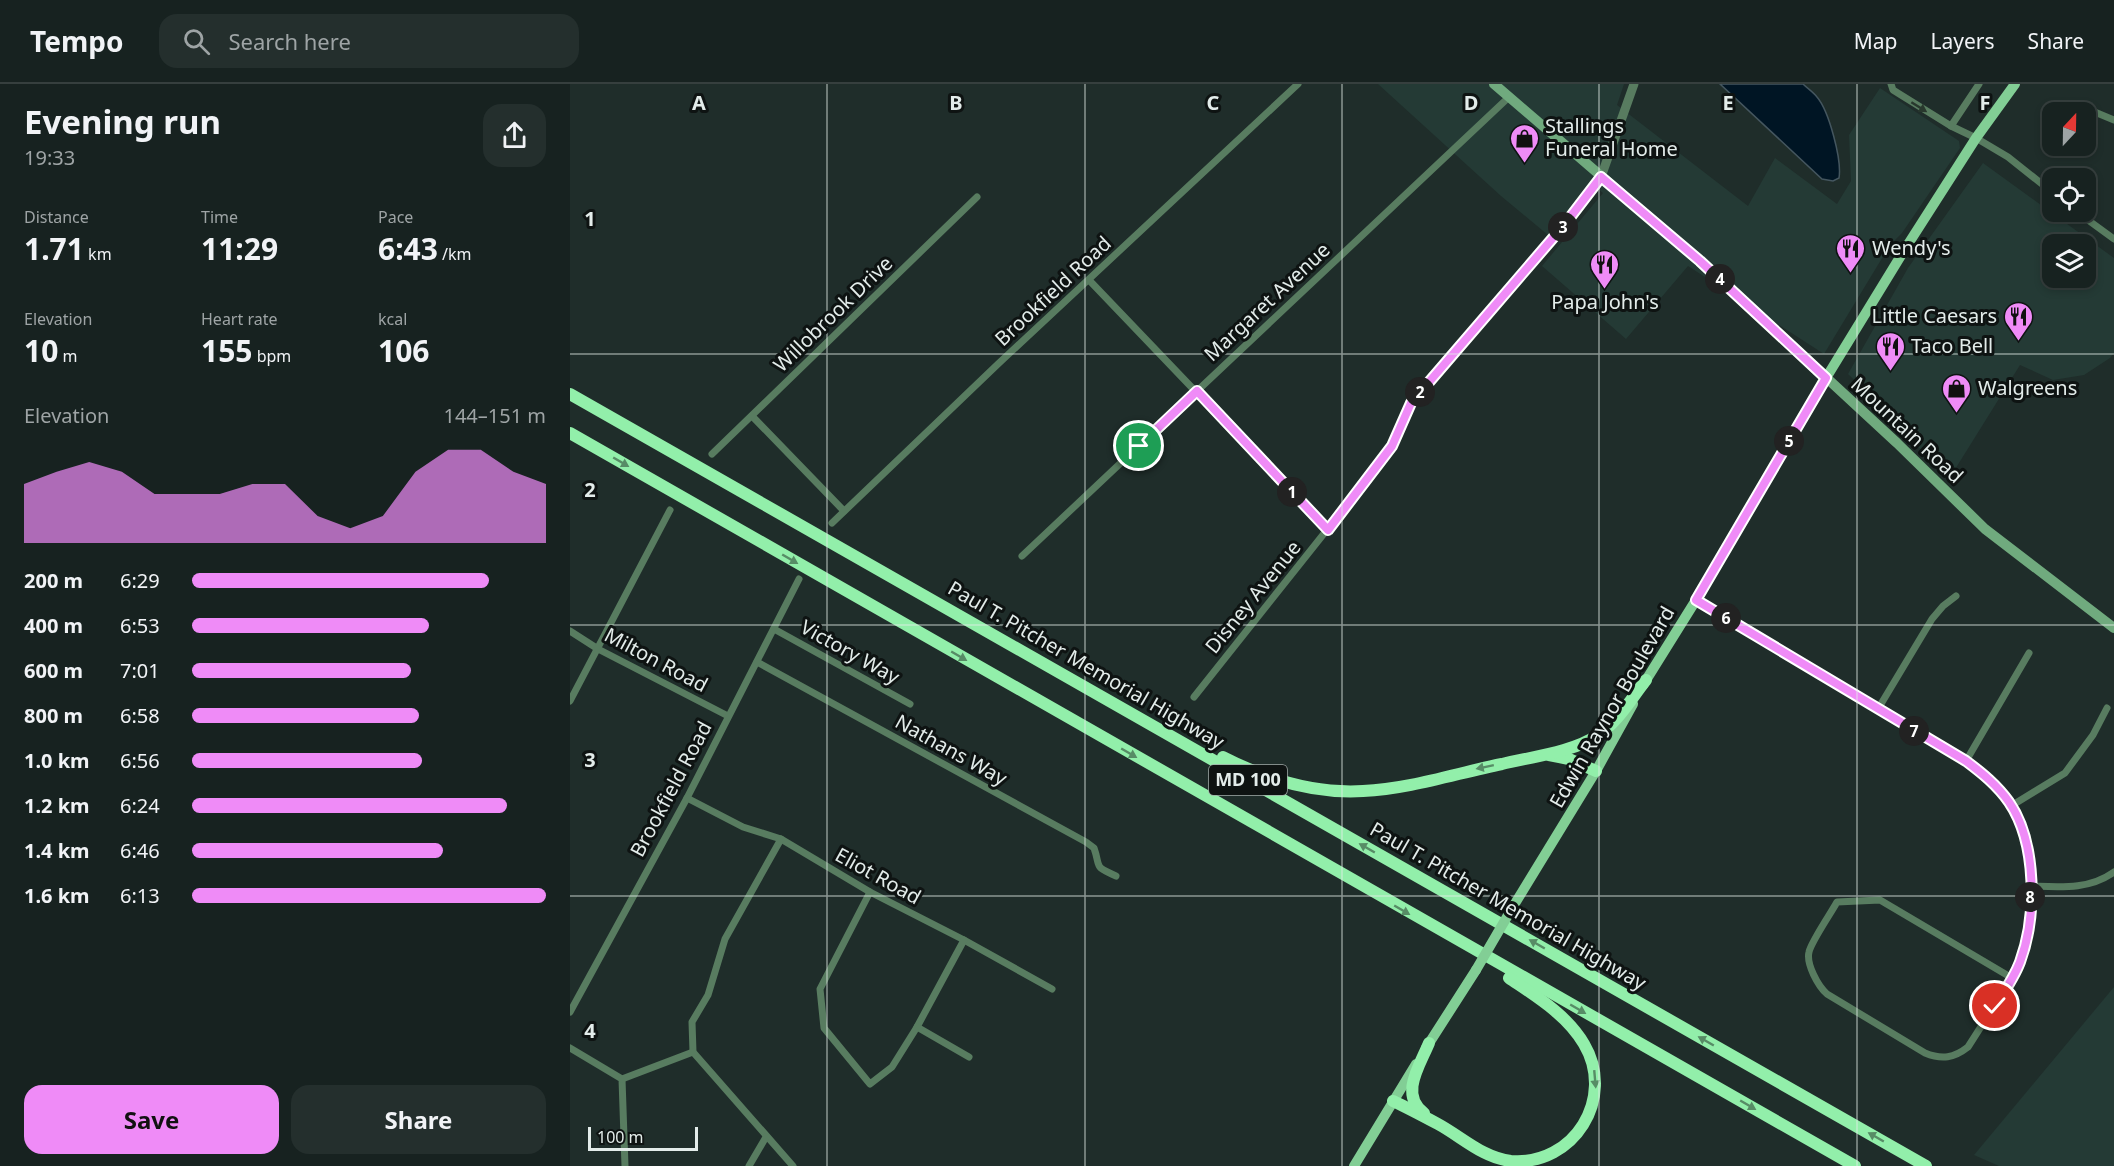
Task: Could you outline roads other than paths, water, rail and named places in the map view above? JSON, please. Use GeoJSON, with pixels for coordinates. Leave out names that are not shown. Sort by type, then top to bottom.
{"type":"FeatureCollection","features":[{"type":"Feature","properties":{"kind":"highway","name":"Paul T. Pitcher Memorial Highway"},"geometry":{"type":"LineString","coordinates":[[570,394],[1926,1166]]}},
{"type":"Feature","properties":{"kind":"highway","name":"MD 100"},"geometry":{"type":"LineString","coordinates":[[570,433],[1855,1166]]}},
{"type":"Feature","properties":{"kind":"highway"},"geometry":{"type":"LineString","coordinates":[[981,628],[1214,753],[1268,777],[1291,784],[1336,790],[1363,791],[1393,788],[1542,755],[1587,742],[1613,722],[1646,680]]}},
{"type":"Feature","properties":{"kind":"highway"},"geometry":{"type":"LineString","coordinates":[[1542,755],[1569,759],[1596,771]]}},
{"type":"Feature","properties":{"kind":"highway"},"geometry":{"type":"LineString","coordinates":[[1393,1101],[1485,1153],[1513,1161],[1528,1160],[1554,1152],[1576,1135],[1586,1123],[1593,1107],[1596,1074],[1592,1059],[1575,1030],[1562,1017],[1436,929]]}},
{"type":"Feature","properties":{"kind":"highway"},"geometry":{"type":"LineString","coordinates":[[1429,1043],[1412,1084],[1411,1093],[1419,1109],[1439,1125]]}},
{"type":"Feature","properties":{"kind":"main road","name":"Mountain Road"},"geometry":{"type":"LineString","coordinates":[[1494,84],[1700,261],[1914,459],[1985,529],[2114,628]]}},
{"type":"Feature","properties":{"kind":"main road","name":"Edwin Raynor Boulevard"},"geometry":{"type":"LineString","coordinates":[[1354,1166],[1596,771],[1646,680],[1696,600],[1826,378],[1976,138],[2015,84]]}},
{"type":"Feature","properties":{"kind":"street","name":"Brookfield Road"},"geometry":{"type":"LineString","coordinates":[[832,523],[1298,84]]}},
{"type":"Feature","properties":{"kind":"street"},"geometry":{"type":"LineString","coordinates":[[1601,177],[1635,84]]}},
{"type":"Feature","properties":{"kind":"street"},"geometry":{"type":"LineString","coordinates":[[1891,84],[1893,90],[1901,96],[2008,157],[2042,184]]}},
{"type":"Feature","properties":{"kind":"street"},"geometry":{"type":"LineString","coordinates":[[1951,126],[1978,84]]}},
{"type":"Feature","properties":{"kind":"street","name":"Margaret Avenue"},"geometry":{"type":"LineString","coordinates":[[1022,556],[1509,97]]}},
{"type":"Feature","properties":{"kind":"street"},"geometry":{"type":"LineString","coordinates":[[2096,113],[2114,120]]}},
{"type":"Feature","properties":{"kind":"street","name":"Disney Avenue"},"geometry":{"type":"LineString","coordinates":[[1194,697],[1392,446],[1411,403],[1565,224],[1601,177]]}},
{"type":"Feature","properties":{"kind":"street","name":"Willobrook Drive"},"geometry":{"type":"LineString","coordinates":[[712,454],[977,196]]}},
{"type":"Feature","properties":{"kind":"street"},"geometry":{"type":"LineString","coordinates":[[2091,222],[2114,239]]}},
{"type":"Feature","properties":{"kind":"street"},"geometry":{"type":"LineString","coordinates":[[1089,280],[1328,530]]}},
{"type":"Feature","properties":{"kind":"street"},"geometry":{"type":"LineString","coordinates":[[752,416],[844,511]]}},
{"type":"Feature","properties":{"kind":"street"},"geometry":{"type":"LineString","coordinates":[[570,701],[670,510]]}},
{"type":"Feature","properties":{"kind":"street","name":"Brookfield Road"},"geometry":{"type":"LineString","coordinates":[[570,1012],[687,798],[799,579]]}},
{"type":"Feature","properties":{"kind":"street"},"geometry":{"type":"LineString","coordinates":[[1878,709],[1932,619],[1956,596]]}},
{"type":"Feature","properties":{"kind":"street"},"geometry":{"type":"LineString","coordinates":[[1696,600],[1966,761],[1990,780],[2011,806],[2024,833],[2031,886],[2029,922],[2021,959],[2012,978],[1968,1047],[1958,1055],[1942,1058],[1925,1053],[1823,990],[1810,965],[1808,952],[1837,902],[1880,900],[2012,978]]}},
{"type":"Feature","properties":{"kind":"street","name":"Victory Way"},"geometry":{"type":"LineString","coordinates":[[774,629],[910,704]]}},
{"type":"Feature","properties":{"kind":"street","name":"Milton Road"},"geometry":{"type":"LineString","coordinates":[[570,632],[598,649],[728,716]]}},
{"type":"Feature","properties":{"kind":"street"},"geometry":{"type":"LineString","coordinates":[[1966,761],[2029,653]]}},
{"type":"Feature","properties":{"kind":"street","name":"Nathans Way"},"geometry":{"type":"LineString","coordinates":[[757,662],[1086,842],[1094,848],[1097,865],[1116,876]]}},
{"type":"Feature","properties":{"kind":"street"},"geometry":{"type":"LineString","coordinates":[[2011,806],[2065,773],[2093,735],[2107,708]]}},
{"type":"Feature","properties":{"kind":"street","name":"Eliot Road"},"geometry":{"type":"LineString","coordinates":[[687,798],[743,827],[781,839],[870,892],[964,940],[1052,989]]}},
{"type":"Feature","properties":{"kind":"street"},"geometry":{"type":"LineString","coordinates":[[781,839],[725,939],[708,994],[693,1022],[693,1052],[793,1166]]}},
{"type":"Feature","properties":{"kind":"street"},"geometry":{"type":"LineString","coordinates":[[2031,886],[2086,885],[2098,882],[2114,872]]}},
{"type":"Feature","properties":{"kind":"street"},"geometry":{"type":"LineString","coordinates":[[870,892],[820,989],[824,1028],[870,1084],[892,1067],[918,1027],[964,940]]}},
{"type":"Feature","properties":{"kind":"street"},"geometry":{"type":"LineString","coordinates":[[918,1027],[969,1057]]}},
{"type":"Feature","properties":{"kind":"street"},"geometry":{"type":"LineString","coordinates":[[570,1048],[622,1079]]}},
{"type":"Feature","properties":{"kind":"street"},"geometry":{"type":"LineString","coordinates":[[622,1079],[693,1052]]}},
{"type":"Feature","properties":{"kind":"street"},"geometry":{"type":"LineString","coordinates":[[622,1079],[625,1166]]}},
{"type":"Feature","properties":{"kind":"street"},"geometry":{"type":"LineString","coordinates":[[749,1166],[766,1137]]}},
{"type":"Feature","properties":{"kind":"water"},"geometry":{"type":"Polygon","coordinates":[[[1720,84],[1803,84],[1817,97],[1826,113],[1837,148],[1839,178],[1833,181],[1822,179],[1720,84]]]}},
{"type":"Feature","properties":{"kind":"place","name":"Stallings Funeral Home"},"geometry":{"type":"Point","coordinates":[1524,164]}},
{"type":"Feature","properties":{"kind":"place","name":"Wendy's"},"geometry":{"type":"Point","coordinates":[1851,274]}},
{"type":"Feature","properties":{"kind":"place","name":"Papa John's"},"geometry":{"type":"Point","coordinates":[1605,290]}},
{"type":"Feature","properties":{"kind":"place","name":"Little Caesars"},"geometry":{"type":"Point","coordinates":[2018,342]}},
{"type":"Feature","properties":{"kind":"place","name":"Taco Bell"},"geometry":{"type":"Point","coordinates":[1890,372]}},
{"type":"Feature","properties":{"kind":"place","name":"Walgreens"},"geometry":{"type":"Point","coordinates":[1957,414]}}]}
